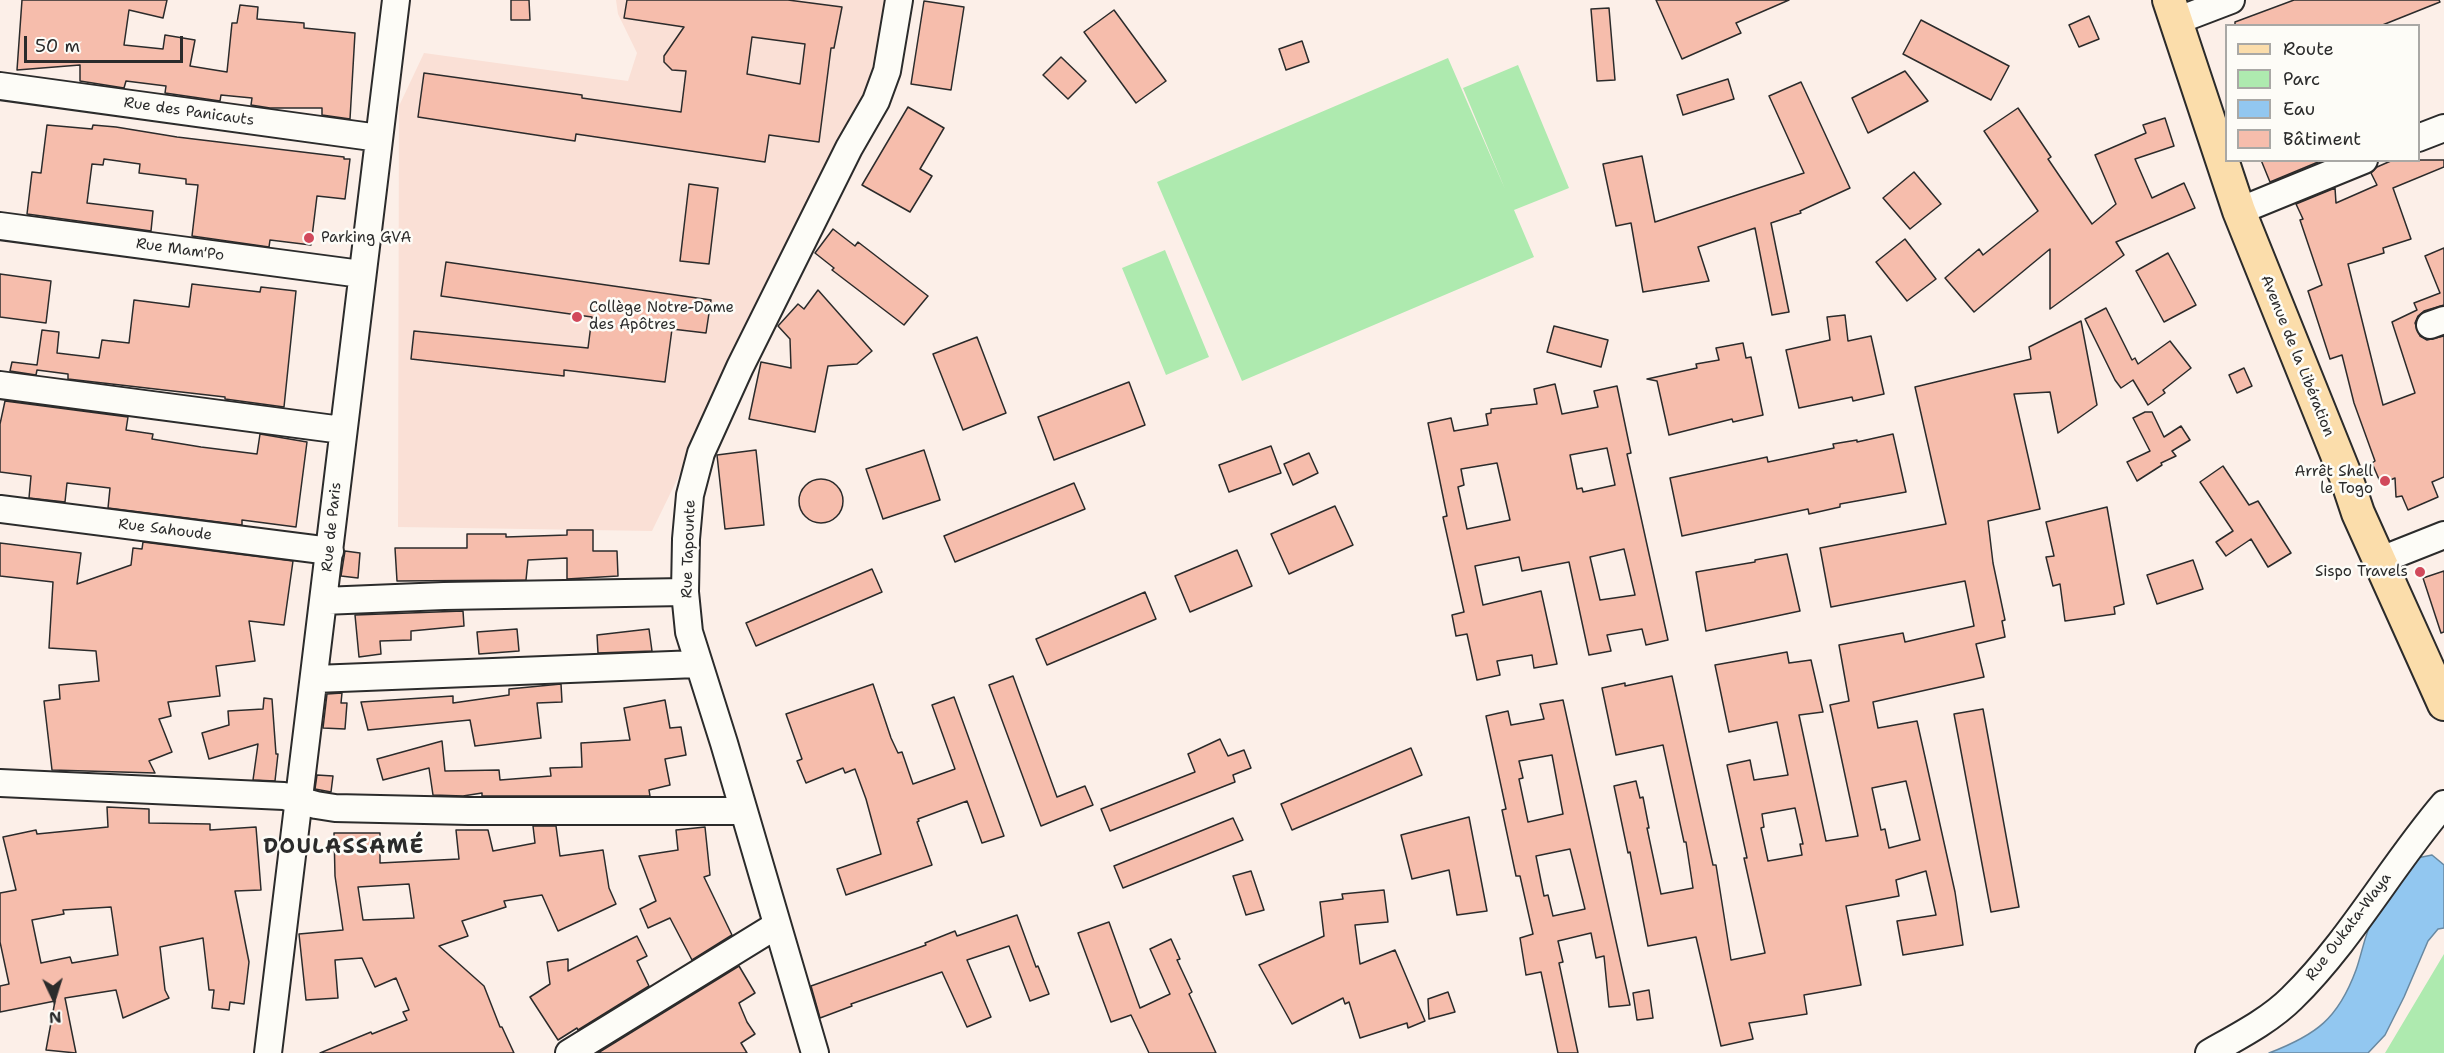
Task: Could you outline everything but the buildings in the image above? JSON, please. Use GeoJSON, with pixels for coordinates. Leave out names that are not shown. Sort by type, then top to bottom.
{"type":"FeatureCollection","features":[{"type":"Feature","properties":{"kind":"main road","name":"Avenue de la Libération"},"geometry":{"type":"LineString","coordinates":[[2173,10],[2239,211],[2346,477],[2358,513],[2444,704]]}},
{"type":"Feature","properties":{"kind":"street","name":"Rue de Paris"},"geometry":{"type":"LineString","coordinates":[[268,1053],[396,0]]}},
{"type":"Feature","properties":{"kind":"street","name":"Rue Tapounte"},"geometry":{"type":"LineString","coordinates":[[815,1053],[724,743],[697,664],[689,632],[685,592],[686,539],[690,495],[701,453],[740,367],[849,148],[876,101],[887,70],[899,0]]}},
{"type":"Feature","properties":{"kind":"street"},"geometry":{"type":"LineString","coordinates":[[2173,10],[2231,0]]}},
{"type":"Feature","properties":{"kind":"street","name":"Rue des Panicauts"},"geometry":{"type":"LineString","coordinates":[[0,86],[379,138]]}},
{"type":"Feature","properties":{"kind":"street"},"geometry":{"type":"LineString","coordinates":[[2420,137],[2444,128]]}},
{"type":"Feature","properties":{"kind":"street"},"geometry":{"type":"LineString","coordinates":[[2239,211],[2359,162]]}},
{"type":"Feature","properties":{"kind":"street","name":"Rue Mam'Po"},"geometry":{"type":"LineString","coordinates":[[0,226],[361,274]]}},
{"type":"Feature","properties":{"kind":"street"},"geometry":{"type":"LineString","coordinates":[[0,386],[342,430]]}},
{"type":"Feature","properties":{"kind":"street","name":"Rue Sahoude"},"geometry":{"type":"LineString","coordinates":[[0,509],[330,550]]}},
{"type":"Feature","properties":{"kind":"street"},"geometry":{"type":"LineString","coordinates":[[2381,561],[2444,535]]}},
{"type":"Feature","properties":{"kind":"street"},"geometry":{"type":"LineString","coordinates":[[323,601],[444,596],[685,592]]}},
{"type":"Feature","properties":{"kind":"street"},"geometry":{"type":"LineString","coordinates":[[315,679],[697,664]]}},
{"type":"Feature","properties":{"kind":"street"},"geometry":{"type":"LineString","coordinates":[[0,783],[284,796],[335,808],[744,811]]}},
{"type":"Feature","properties":{"kind":"street","name":"Rue Oukata-Waya"},"geometry":{"type":"LineString","coordinates":[[2209,1053],[2244,1033],[2291,999],[2330,957],[2415,839],[2444,804]]}},
{"type":"Feature","properties":{"kind":"street"},"geometry":{"type":"LineString","coordinates":[[569,1053],[777,925]]}},
{"type":"Feature","properties":{"kind":"shaded area","name":"Collège Notre-Dame des Apôtres"},"geometry":{"type":"Polygon","coordinates":[[[616,0],[887,0],[877,69],[652,531],[398,527],[399,106],[424,53],[628,81],[637,53],[618,14],[616,0]]]}},
{"type":"Feature","properties":{"kind":"green space"},"geometry":{"type":"Polygon","coordinates":[[[1448,58],[1505,189],[1463,88],[1518,65],[1569,188],[1514,210],[1534,257],[1242,381],[1157,182],[1448,58]]]}},
{"type":"Feature","properties":{"kind":"green space"},"geometry":{"type":"Polygon","coordinates":[[[1165,250],[1209,357],[1166,375],[1122,268],[1165,250]]]}},
{"type":"Feature","properties":{"kind":"green space"},"geometry":{"type":"Polygon","coordinates":[[[2444,954],[2444,1053],[2385,1053],[2444,954]]]}},
{"type":"Feature","properties":{"kind":"water"},"geometry":{"type":"Polygon","coordinates":[[[2432,855],[2444,865],[2444,928],[2438,929],[2428,941],[2385,1035],[2368,1053],[2269,1053],[2312,1032],[2333,1013],[2349,987],[2368,930],[2377,911],[2417,858],[2432,855]]]}},
{"type":"Feature","properties":{"kind":"place","name":"Parking GVA"},"geometry":{"type":"Point","coordinates":[309,238]}},
{"type":"Feature","properties":{"kind":"place","name":"Collège Notre-Dame des Apôtres"},"geometry":{"type":"Point","coordinates":[577,317]}},
{"type":"Feature","properties":{"kind":"place","name":"Arrêt Shell le Togo"},"geometry":{"type":"Point","coordinates":[2385,481]}},
{"type":"Feature","properties":{"kind":"place","name":"Sispo Travels"},"geometry":{"type":"Point","coordinates":[2420,572]}},
{"type":"Feature","properties":{"kind":"district","name":"DOULASSAMÉ"},"geometry":{"type":"Point","coordinates":[344,848]}}]}
